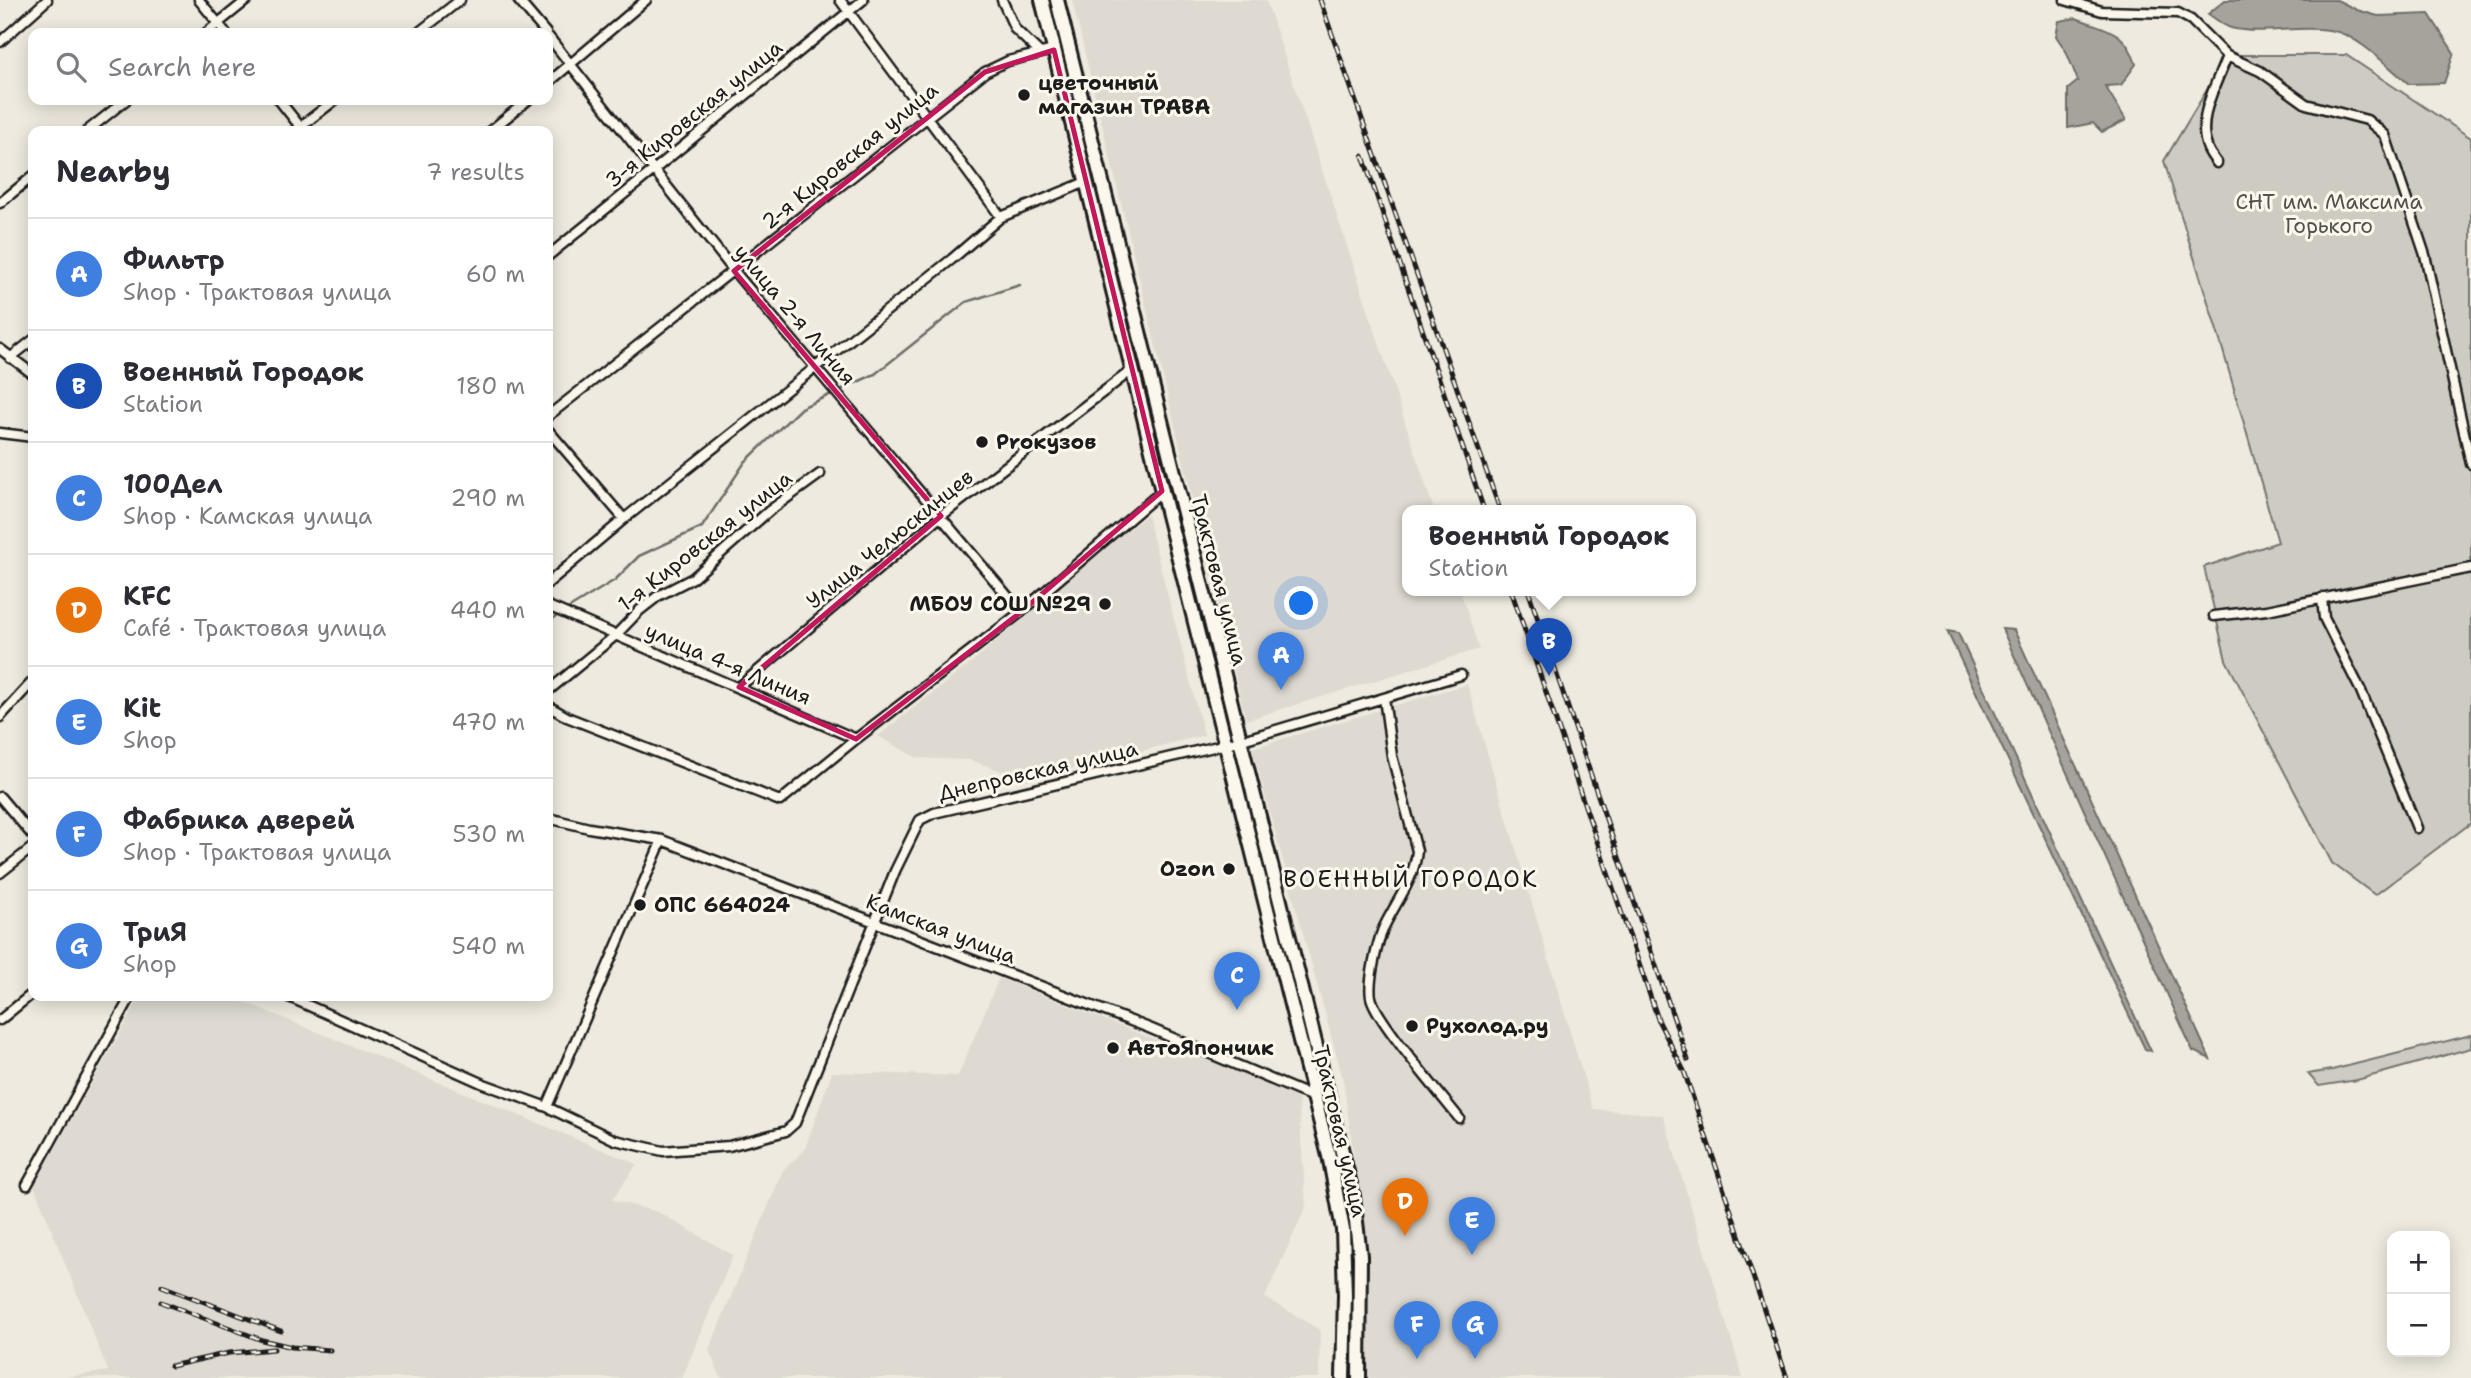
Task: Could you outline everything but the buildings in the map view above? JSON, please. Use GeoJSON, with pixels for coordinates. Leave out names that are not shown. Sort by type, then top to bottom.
{"type":"FeatureCollection","features":[{"type":"Feature","properties":{"kind":"main road","name":"Трактовая улица"},"geometry":{"type":"LineString","coordinates":[[1042,0],[1330,1160],[1343,1230],[1343,1378]]}},
{"type":"Feature","properties":{"kind":"main road","name":"Трактовая улица"},"geometry":{"type":"LineString","coordinates":[[1057,0],[1353,1196],[1360,1270],[1359,1378]]}},
{"type":"Feature","properties":{"kind":"street"},"geometry":{"type":"LineString","coordinates":[[0,42],[47,0]]}},
{"type":"Feature","properties":{"kind":"street"},"geometry":{"type":"LineString","coordinates":[[199,0],[222,28]]}},
{"type":"Feature","properties":{"kind":"street"},"geometry":{"type":"LineString","coordinates":[[212,28],[247,0]]}},
{"type":"Feature","properties":{"kind":"street"},"geometry":{"type":"LineString","coordinates":[[424,28],[460,0]]}},
{"type":"Feature","properties":{"kind":"street","name":"улица 2-я Линия"},"geometry":{"type":"LineString","coordinates":[[518,0],[542,28]]}},
{"type":"Feature","properties":{"kind":"street"},"geometry":{"type":"LineString","coordinates":[[553,79],[646,0]]}},
{"type":"Feature","properties":{"kind":"street"},"geometry":{"type":"LineString","coordinates":[[840,0],[1001,217]]}},
{"type":"Feature","properties":{"kind":"street","name":"3-я Кировская улица"},"geometry":{"type":"LineString","coordinates":[[553,252],[863,0]]}},
{"type":"Feature","properties":{"kind":"street"},"geometry":{"type":"LineString","coordinates":[[1002,0],[1015,29],[1040,53]]}},
{"type":"Feature","properties":{"kind":"street"},"geometry":{"type":"LineString","coordinates":[[2065,0],[2102,11],[2178,13],[2191,20],[2227,56],[2260,71],[2306,104],[2367,120],[2385,135],[2425,255],[2471,464]]}},
{"type":"Feature","properties":{"kind":"street","name":"улица 2-я Линия"},"geometry":{"type":"LineString","coordinates":[[553,42],[734,271],[1021,612]]}},
{"type":"Feature","properties":{"kind":"street","name":"2-я Кировская улица"},"geometry":{"type":"LineString","coordinates":[[553,412],[985,72],[1008,61],[1054,50]]}},
{"type":"Feature","properties":{"kind":"street"},"geometry":{"type":"LineString","coordinates":[[2217,163],[2207,148],[2204,127],[2208,106],[2227,56]]}},
{"type":"Feature","properties":{"kind":"street"},"geometry":{"type":"LineString","coordinates":[[93,126],[119,105]]}},
{"type":"Feature","properties":{"kind":"street"},"geometry":{"type":"LineString","coordinates":[[282,105],[297,126]]}},
{"type":"Feature","properties":{"kind":"street"},"geometry":{"type":"LineString","coordinates":[[305,126],[329,105]]}},
{"type":"Feature","properties":{"kind":"street"},"geometry":{"type":"LineString","coordinates":[[497,126],[522,105]]}},
{"type":"Feature","properties":{"kind":"street"},"geometry":{"type":"LineString","coordinates":[[0,203],[28,180]]}},
{"type":"Feature","properties":{"kind":"street"},"geometry":{"type":"LineString","coordinates":[[553,579],[1001,217],[1086,183]]}},
{"type":"Feature","properties":{"kind":"street"},"geometry":{"type":"LineString","coordinates":[[10,358],[28,344]]}},
{"type":"Feature","properties":{"kind":"street"},"geometry":{"type":"LineString","coordinates":[[0,349],[28,371]]}},
{"type":"Feature","properties":{"kind":"street","name":"Улица Челюскинцев"},"geometry":{"type":"LineString","coordinates":[[739,687],[941,516],[1132,370]]}},
{"type":"Feature","properties":{"kind":"street"},"geometry":{"type":"LineString","coordinates":[[0,433],[28,437]]}},
{"type":"Feature","properties":{"kind":"street"},"geometry":{"type":"LineString","coordinates":[[553,436],[624,519]]}},
{"type":"Feature","properties":{"kind":"street","name":"1-я Кировская улица"},"geometry":{"type":"LineString","coordinates":[[553,687],[616,635],[640,610],[658,596],[693,578],[769,511],[820,474]]}},
{"type":"Feature","properties":{"kind":"street"},"geometry":{"type":"LineString","coordinates":[[553,709],[780,801],[1021,612],[1162,491]]}},
{"type":"Feature","properties":{"kind":"street"},"geometry":{"type":"LineString","coordinates":[[2214,616],[2267,610],[2471,568]]}},
{"type":"Feature","properties":{"kind":"street"},"geometry":{"type":"LineString","coordinates":[[2322,598],[2324,618],[2361,691],[2417,828]]}},
{"type":"Feature","properties":{"kind":"street","name":"улица 4-я Линия"},"geometry":{"type":"LineString","coordinates":[[553,608],[856,739]]}},
{"type":"Feature","properties":{"kind":"street","name":"Днепровская улица"},"geometry":{"type":"LineString","coordinates":[[547,1107],[615,1140],[663,1151],[729,1146],[786,1131],[796,1124],[895,871],[920,820],[934,813],[1239,741],[1461,675]]}},
{"type":"Feature","properties":{"kind":"street"},"geometry":{"type":"LineString","coordinates":[[0,717],[28,686]]}},
{"type":"Feature","properties":{"kind":"street"},"geometry":{"type":"LineString","coordinates":[[1384,698],[1392,756],[1417,852],[1410,881],[1381,935],[1371,997],[1380,1016],[1459,1118]]}},
{"type":"Feature","properties":{"kind":"street"},"geometry":{"type":"LineString","coordinates":[[0,797],[28,830]]}},
{"type":"Feature","properties":{"kind":"street","name":"Камская улица"},"geometry":{"type":"LineString","coordinates":[[553,819],[662,840],[1149,1028],[1313,1097]]}},
{"type":"Feature","properties":{"kind":"street"},"geometry":{"type":"LineString","coordinates":[[298,1001],[484,1084],[547,1107],[662,840]]}},
{"type":"Feature","properties":{"kind":"street"},"geometry":{"type":"LineString","coordinates":[[0,873],[28,851]]}},
{"type":"Feature","properties":{"kind":"street"},"geometry":{"type":"LineString","coordinates":[[0,1020],[28,997]]}},
{"type":"Feature","properties":{"kind":"street"},"geometry":{"type":"LineString","coordinates":[[27,1185],[128,1001]]}},
{"type":"Feature","properties":{"kind":"highlighted area"},"geometry":{"type":"Polygon","coordinates":[[[1054,50],[1162,491],[1021,612],[856,739],[739,687],[941,516],[734,271],[985,72],[1054,50]]]}},
{"type":"Feature","properties":{"kind":"shaded area"},"geometry":{"type":"Polygon","coordinates":[[[1072,0],[1266,0],[1432,505],[1402,505],[1402,596],[1462,596],[1479,649],[1246,720],[1072,0]]]}},
{"type":"Feature","properties":{"kind":"shaded area"},"geometry":{"type":"Polygon","coordinates":[[[2225,0],[2337,0],[2378,16],[2429,14],[2454,53],[2444,83],[2409,84],[2373,53],[2344,34],[2321,29],[2256,31],[2228,27],[2208,14],[2225,0]]]}},
{"type":"Feature","properties":{"kind":"shaded area"},"geometry":{"type":"Polygon","coordinates":[[[2076,18],[2114,32],[2132,52],[2136,64],[2121,85],[2105,86],[2126,120],[2102,132],[2093,123],[2068,128],[2068,89],[2078,81],[2066,51],[2056,36],[2059,21],[2076,18]]]}},
{"type":"Feature","properties":{"kind":"shaded area","name":"МБОУ СОШ №29"},"geometry":{"type":"Polygon","coordinates":[[[1147,515],[1204,735],[1026,780],[970,760],[917,758],[878,736],[978,657],[1147,515]]]}},
{"type":"Feature","properties":{"kind":"shaded area"},"geometry":{"type":"Polygon","coordinates":[[[2002,629],[2014,630],[2210,1059],[2193,1051],[2002,629]]]}},
{"type":"Feature","properties":{"kind":"shaded area"},"geometry":{"type":"Polygon","coordinates":[[[1947,631],[1958,633],[2151,1051],[2145,1049],[1947,631]]]}},
{"type":"Feature","properties":{"kind":"shaded area"},"geometry":{"type":"Polygon","coordinates":[[[1467,684],[1593,1109],[1663,1115],[1743,1378],[1363,1378],[1364,1211],[1343,1079],[1252,748],[1467,684]]]}},
{"type":"Feature","properties":{"kind":"shaded area"},"geometry":{"type":"Polygon","coordinates":[[[999,978],[1298,1096],[1306,1207],[1265,1297],[1320,1330],[1319,1378],[721,1378],[709,1350],[783,1170],[804,1151],[832,1072],[958,1076],[999,978]]]}},
{"type":"Feature","properties":{"kind":"shaded area"},"geometry":{"type":"Polygon","coordinates":[[[138,1001],[242,1001],[637,1164],[612,1200],[658,1212],[733,1255],[682,1378],[60,1378],[108,1371],[34,1186],[138,1001]]]}},
{"type":"Feature","properties":{"kind":"green space","name":"СНТ им. Максима Горького"},"geometry":{"type":"Polygon","coordinates":[[[2228,55],[2346,55],[2471,138],[2471,823],[2375,895],[2332,863],[2226,660],[2204,567],[2278,542],[2222,347],[2164,161],[2228,55]]]}},
{"type":"Feature","properties":{"kind":"green space"},"geometry":{"type":"Polygon","coordinates":[[[2471,1035],[2471,1048],[2357,1080],[2319,1086],[2308,1074],[2332,1070],[2471,1035]]]}},
{"type":"Feature","properties":{"kind":"waterway"},"geometry":{"type":"LineString","coordinates":[[566,610],[615,580],[639,556],[702,527],[745,462],[801,408],[875,374],[966,302],[1020,285]]}},
{"type":"Feature","properties":{"kind":"waterway"},"geometry":{"type":"LineString","coordinates":[[553,619],[560,614]]}},
{"type":"Feature","properties":{"kind":"railway"},"geometry":{"type":"LineString","coordinates":[[1320,0],[1498,505]]}},
{"type":"Feature","properties":{"kind":"railway"},"geometry":{"type":"LineString","coordinates":[[1363,156],[1482,505]]}},
{"type":"Feature","properties":{"kind":"railway"},"geometry":{"type":"LineString","coordinates":[[1513,596],[1659,1022],[1684,1071],[1787,1378]]}},
{"type":"Feature","properties":{"kind":"railway"},"geometry":{"type":"LineString","coordinates":[[1530,596],[1688,1060]]}},
{"type":"Feature","properties":{"kind":"railway"},"geometry":{"type":"LineString","coordinates":[[162,1286],[281,1331]]}},
{"type":"Feature","properties":{"kind":"railway"},"geometry":{"type":"LineString","coordinates":[[161,1302],[262,1340],[292,1347],[330,1350]]}},
{"type":"Feature","properties":{"kind":"railway"},"geometry":{"type":"LineString","coordinates":[[171,1366],[229,1353],[274,1349]]}},
{"type":"Feature","properties":{"kind":"place","name":"цветочный магазин ТРАВА"},"geometry":{"type":"Point","coordinates":[1024,95]}},
{"type":"Feature","properties":{"kind":"place","name":"Proкузов"},"geometry":{"type":"Point","coordinates":[982,442]}},
{"type":"Feature","properties":{"kind":"place","name":"МБОУ СОШ №29"},"geometry":{"type":"Point","coordinates":[1105,604]}},
{"type":"Feature","properties":{"kind":"place","name":"Военный Городок"},"geometry":{"type":"Point","coordinates":[1549,676]}},
{"type":"Feature","properties":{"kind":"place","name":"Фильтр"},"geometry":{"type":"Point","coordinates":[1281,690]}},
{"type":"Feature","properties":{"kind":"place","name":"Ozon"},"geometry":{"type":"Point","coordinates":[1229,869]}},
{"type":"Feature","properties":{"kind":"place","name":"ОПС 664024"},"geometry":{"type":"Point","coordinates":[640,905]}},
{"type":"Feature","properties":{"kind":"place","name":"100Дел"},"geometry":{"type":"Point","coordinates":[1237,1010]}},
{"type":"Feature","properties":{"kind":"place","name":"Рухолод.ру"},"geometry":{"type":"Point","coordinates":[1412,1026]}},
{"type":"Feature","properties":{"kind":"place","name":"АвтоЯпончик"},"geometry":{"type":"Point","coordinates":[1113,1048]}},
{"type":"Feature","properties":{"kind":"place","name":"KFC"},"geometry":{"type":"Point","coordinates":[1405,1236]}},
{"type":"Feature","properties":{"kind":"place","name":"Kit"},"geometry":{"type":"Point","coordinates":[1472,1255]}},
{"type":"Feature","properties":{"kind":"place","name":"Фабрика дверей"},"geometry":{"type":"Point","coordinates":[1417,1359]}},
{"type":"Feature","properties":{"kind":"place","name":"ТриЯ"},"geometry":{"type":"Point","coordinates":[1475,1359]}},
{"type":"Feature","properties":{"kind":"district","name":"ВОЕННЫЙ ГОРОДОК"},"geometry":{"type":"Point","coordinates":[1411,879]}}]}
